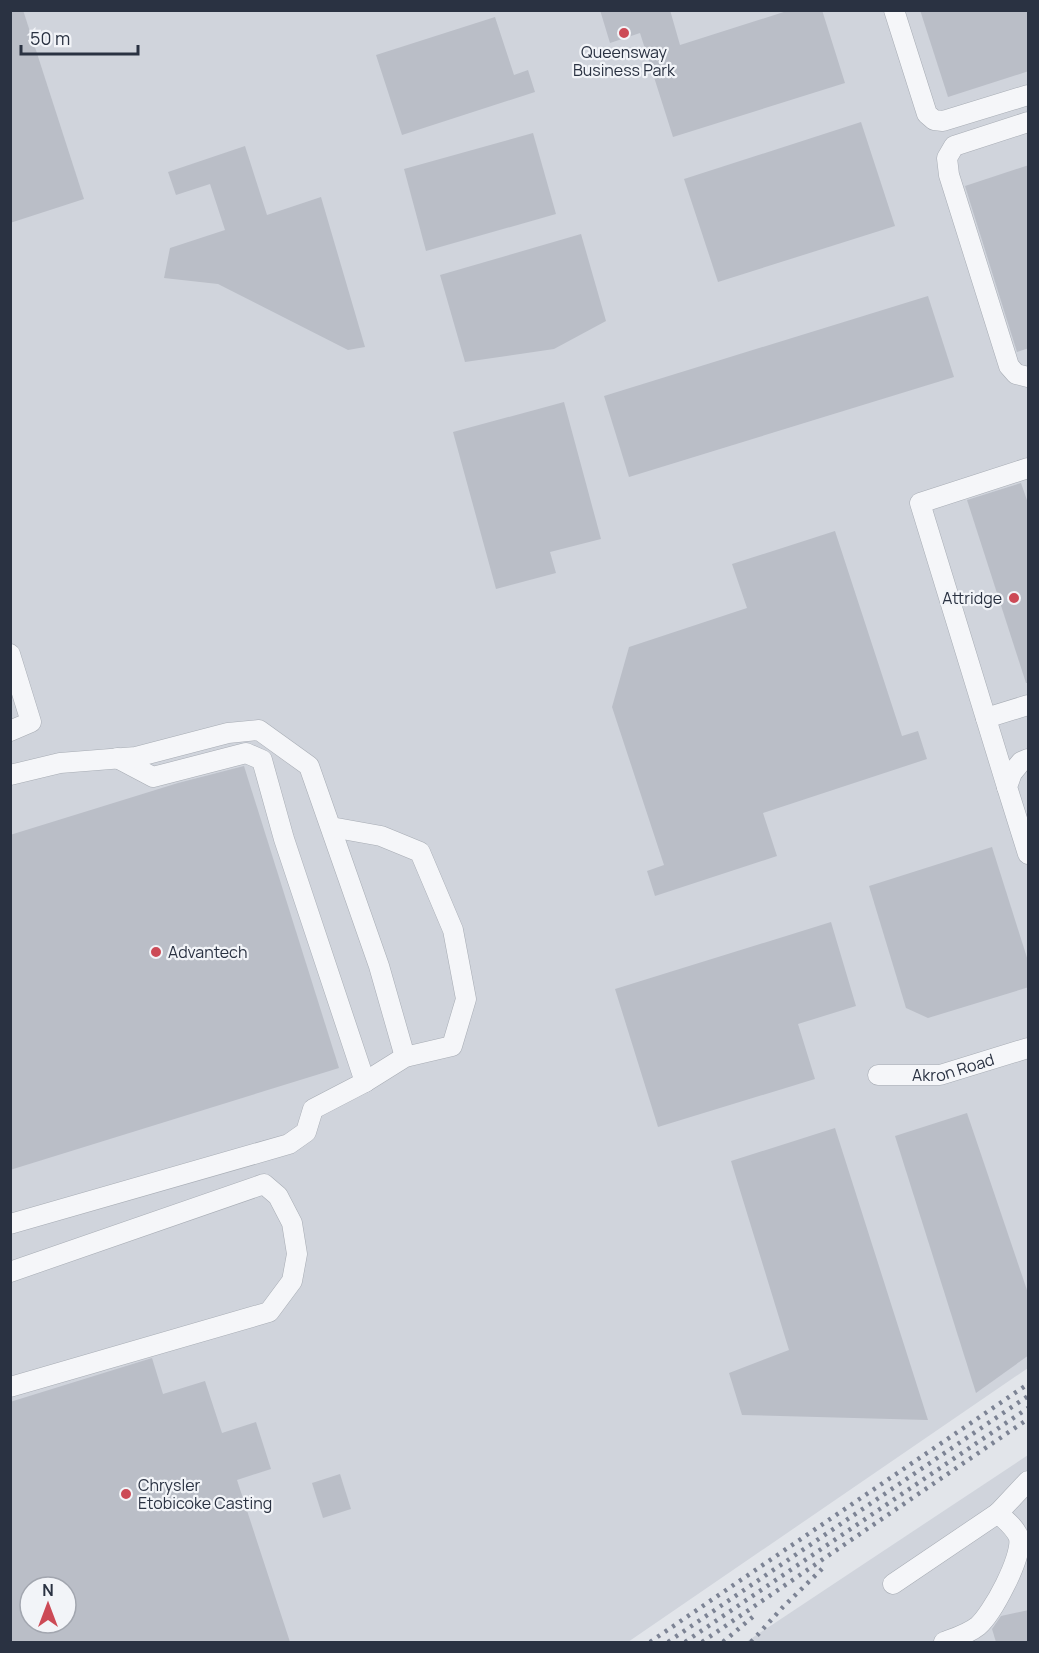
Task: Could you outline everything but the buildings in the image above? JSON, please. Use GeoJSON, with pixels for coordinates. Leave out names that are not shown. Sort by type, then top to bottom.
{"type":"FeatureCollection","features":[{"type":"Feature","properties":{"kind":"street"},"geometry":{"type":"LineString","coordinates":[[894,10],[927,114],[934,120],[943,122],[1029,95]]}},
{"type":"Feature","properties":{"kind":"street"},"geometry":{"type":"LineString","coordinates":[[1029,122],[954,146],[947,158],[949,175],[1009,366],[1016,374],[1029,377]]}},
{"type":"Feature","properties":{"kind":"street"},"geometry":{"type":"LineString","coordinates":[[1029,468],[920,503],[1029,854]]}},
{"type":"Feature","properties":{"kind":"street"},"geometry":{"type":"LineString","coordinates":[[10,654],[31,722],[10,731]]}},
{"type":"Feature","properties":{"kind":"street"},"geometry":{"type":"LineString","coordinates":[[986,718],[1029,705]]}},
{"type":"Feature","properties":{"kind":"street"},"geometry":{"type":"LineString","coordinates":[[10,775],[60,763],[136,757],[228,733],[259,730],[309,766],[379,966],[405,1058]]}},
{"type":"Feature","properties":{"kind":"street"},"geometry":{"type":"LineString","coordinates":[[117,758],[153,777],[246,753],[262,760],[284,839],[365,1082]]}},
{"type":"Feature","properties":{"kind":"street"},"geometry":{"type":"LineString","coordinates":[[1007,787],[1012,773],[1022,762],[1029,759]]}},
{"type":"Feature","properties":{"kind":"street"},"geometry":{"type":"LineString","coordinates":[[10,1224],[289,1144],[306,1132],[313,1109],[405,1058],[452,1046],[466,999],[453,930],[420,852],[381,836],[331,827]]}},
{"type":"Feature","properties":{"kind":"street","name":"Akron Road"},"geometry":{"type":"LineString","coordinates":[[878,1075],[940,1075],[1029,1048]]}},
{"type":"Feature","properties":{"kind":"street"},"geometry":{"type":"LineString","coordinates":[[10,1272],[264,1184],[278,1196],[292,1223],[297,1254],[292,1281],[269,1312],[10,1387]]}},
{"type":"Feature","properties":{"kind":"street"},"geometry":{"type":"LineString","coordinates":[[893,1584],[998,1513],[1029,1481]]}},
{"type":"Feature","properties":{"kind":"street"},"geometry":{"type":"LineString","coordinates":[[944,1642],[966,1634],[986,1618],[1016,1562],[1019,1537],[998,1513]]}},
{"type":"Feature","properties":{"kind":"shaded area"},"geometry":{"type":"Polygon","coordinates":[[[11,11],[1028,11],[1028,1368],[628,1642],[11,1642],[11,11]]]}},
{"type":"Feature","properties":{"kind":"shaded area"},"geometry":{"type":"Polygon","coordinates":[[[1028,1455],[1028,1642],[746,1642],[1028,1455]]]}},
{"type":"Feature","properties":{"kind":"railway"},"geometry":{"type":"LineString","coordinates":[[650,1642],[1028,1384]]}},
{"type":"Feature","properties":{"kind":"railway"},"geometry":{"type":"LineString","coordinates":[[668,1642],[1028,1396]]}},
{"type":"Feature","properties":{"kind":"railway"},"geometry":{"type":"LineString","coordinates":[[685,1642],[1028,1408]]}},
{"type":"Feature","properties":{"kind":"railway"},"geometry":{"type":"LineString","coordinates":[[702,1642],[1028,1419]]}},
{"type":"Feature","properties":{"kind":"railway"},"geometry":{"type":"LineString","coordinates":[[751,1642],[824,1567]]}},
{"type":"Feature","properties":{"kind":"railway"},"geometry":{"type":"LineString","coordinates":[[723,1642],[755,1615]]}},
{"type":"Feature","properties":{"kind":"place","name":"Queensway Business Park"},"geometry":{"type":"Point","coordinates":[624,33]}},
{"type":"Feature","properties":{"kind":"place","name":"Attridge"},"geometry":{"type":"Point","coordinates":[1014,598]}},
{"type":"Feature","properties":{"kind":"place","name":"Advantech"},"geometry":{"type":"Point","coordinates":[156,952]}},
{"type":"Feature","properties":{"kind":"place","name":"Chrysler Etobicoke Casting"},"geometry":{"type":"Point","coordinates":[126,1494]}}]}
